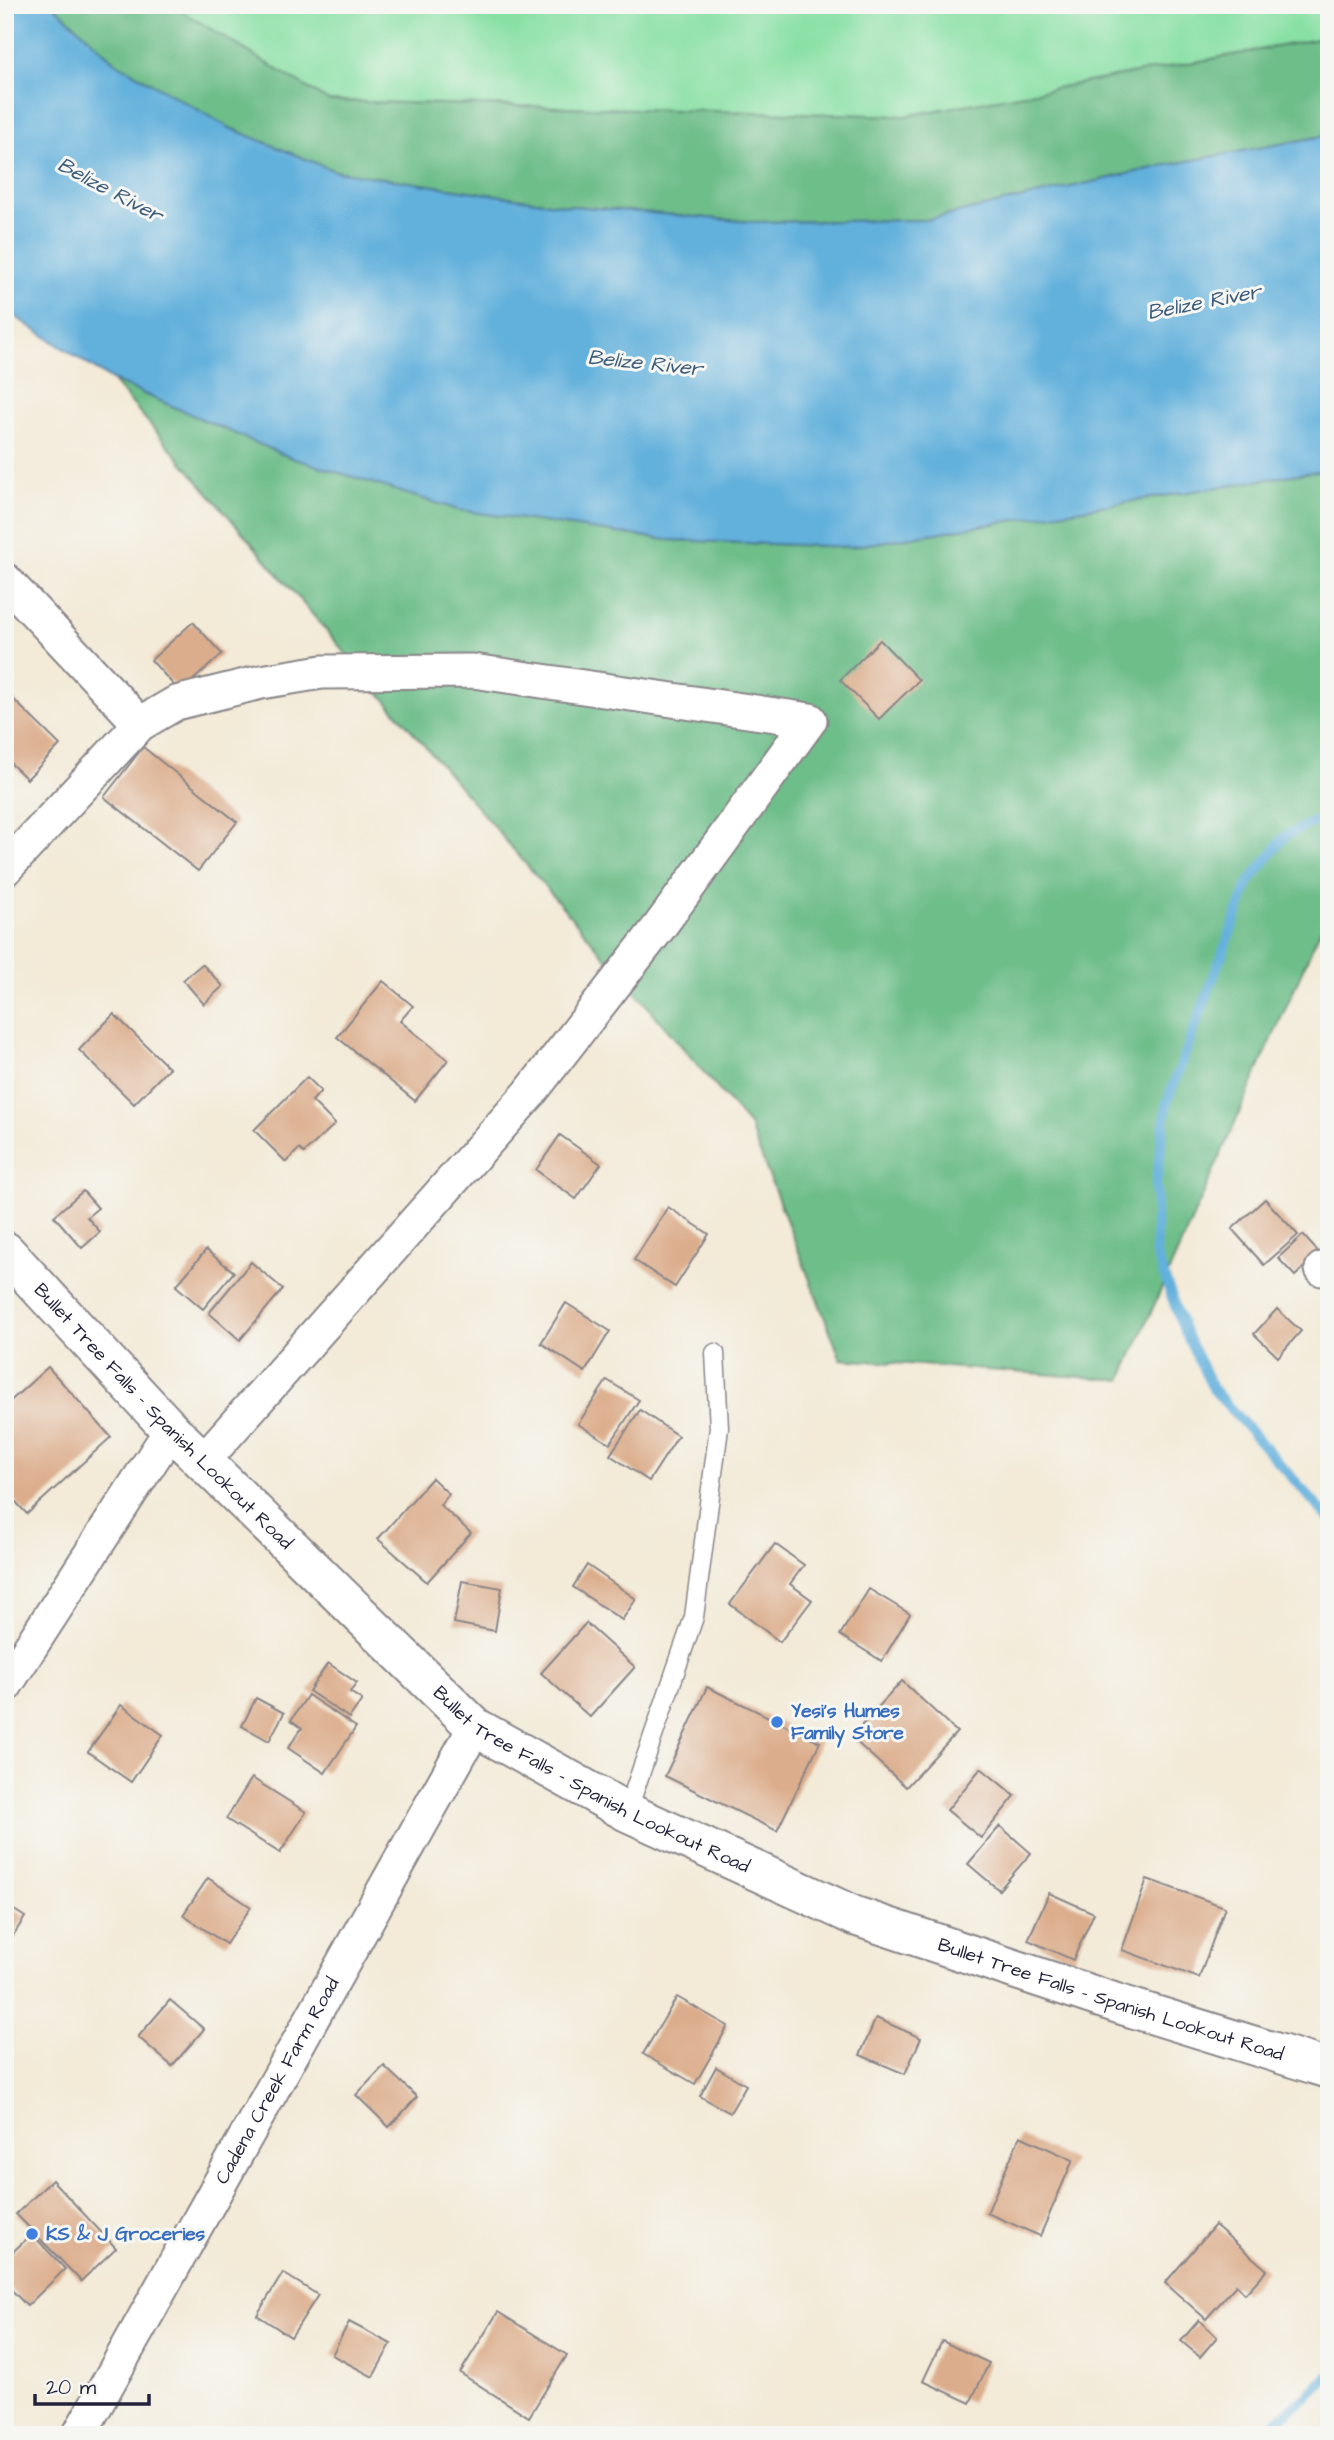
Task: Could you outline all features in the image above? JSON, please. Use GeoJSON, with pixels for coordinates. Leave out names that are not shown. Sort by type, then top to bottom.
{"type":"FeatureCollection","features":[{"type":"Feature","properties":{"kind":"main road","name":"Bullet Tree Falls - Spanish Lookout Road"},"geometry":{"type":"LineString","coordinates":[[5,1251],[172,1430],[475,1727],[627,1812],[855,1916],[1119,2004],[1329,2069]]}},
{"type":"Feature","properties":{"kind":"street"},"geometry":{"type":"LineString","coordinates":[[5,580],[140,724]]}},
{"type":"Feature","properties":{"kind":"street"},"geometry":{"type":"LineString","coordinates":[[5,869],[140,724],[176,703],[261,681],[322,672],[473,671],[810,720],[660,926],[529,1094],[203,1461]]}},
{"type":"Feature","properties":{"kind":"street"},"geometry":{"type":"LineString","coordinates":[[5,1686],[172,1430]]}},
{"type":"Feature","properties":{"kind":"street","name":"Cadena Creek Farm Road"},"geometry":{"type":"LineString","coordinates":[[79,2435],[475,1727]]}},
{"type":"Feature","properties":{"kind":"lane"},"geometry":{"type":"LineString","coordinates":[[627,1812],[694,1617],[719,1428],[715,1353]]}},
{"type":"Feature","properties":{"kind":"green space"},"geometry":{"type":"Polygon","coordinates":[[[53,5],[171,5],[329,101],[906,116],[1329,37],[1329,135],[1162,166],[927,220],[752,222],[563,205],[335,171],[230,128],[115,62],[53,5]]]}},
{"type":"Feature","properties":{"kind":"green space"},"geometry":{"type":"Polygon","coordinates":[[[171,5],[1329,5],[1329,37],[906,116],[329,101],[171,5]]]}},
{"type":"Feature","properties":{"kind":"green space"},"geometry":{"type":"Polygon","coordinates":[[[112,380],[289,457],[459,510],[667,540],[850,547],[1329,469],[1329,910],[1121,1380],[841,1359],[749,1125],[112,380]]]}},
{"type":"Feature","properties":{"kind":"water","name":"Belize River"},"geometry":{"type":"Polygon","coordinates":[[[5,5],[53,5],[115,62],[230,128],[335,171],[563,205],[752,222],[927,220],[1162,166],[1329,135],[1329,469],[850,547],[667,540],[459,510],[289,457],[112,380],[5,310],[5,5]]]}},
{"type":"Feature","properties":{"kind":"building"},"geometry":{"type":"Polygon","coordinates":[[[193,622],[222,654],[180,692],[151,660],[193,622]]]}},
{"type":"Feature","properties":{"kind":"building"},"geometry":{"type":"Polygon","coordinates":[[[880,640],[919,680],[879,719],[840,680],[880,640]]]}},
{"type":"Feature","properties":{"kind":"building"},"geometry":{"type":"Polygon","coordinates":[[[13,699],[60,745],[27,779],[5,758],[5,707],[13,699]]]}},
{"type":"Feature","properties":{"kind":"building"},"geometry":{"type":"Polygon","coordinates":[[[143,747],[237,822],[198,871],[104,797],[143,747]]]}},
{"type":"Feature","properties":{"kind":"building"},"geometry":{"type":"Polygon","coordinates":[[[202,964],[223,986],[204,1004],[183,980],[202,964]]]}},
{"type":"Feature","properties":{"kind":"building"},"geometry":{"type":"Polygon","coordinates":[[[383,981],[413,1006],[400,1021],[448,1060],[415,1101],[337,1037],[383,981]]]}},
{"type":"Feature","properties":{"kind":"building"},"geometry":{"type":"Polygon","coordinates":[[[114,1014],[169,1068],[134,1104],[79,1050],[114,1014]]]}},
{"type":"Feature","properties":{"kind":"building"},"geometry":{"type":"Polygon","coordinates":[[[307,1077],[321,1091],[312,1101],[335,1124],[304,1153],[299,1149],[286,1162],[254,1130],[307,1077]]]}},
{"type":"Feature","properties":{"kind":"building"},"geometry":{"type":"Polygon","coordinates":[[[560,1135],[601,1164],[576,1199],[536,1170],[560,1135]]]}},
{"type":"Feature","properties":{"kind":"building"},"geometry":{"type":"Polygon","coordinates":[[[83,1191],[98,1208],[87,1217],[100,1232],[82,1248],[54,1216],[83,1191]]]}},
{"type":"Feature","properties":{"kind":"building"},"geometry":{"type":"Polygon","coordinates":[[[1265,1199],[1298,1235],[1264,1265],[1232,1229],[1265,1199]]]}},
{"type":"Feature","properties":{"kind":"building"},"geometry":{"type":"Polygon","coordinates":[[[668,1207],[709,1234],[675,1287],[634,1260],[668,1207]]]}},
{"type":"Feature","properties":{"kind":"building"},"geometry":{"type":"Polygon","coordinates":[[[1303,1235],[1319,1253],[1295,1276],[1278,1258],[1303,1235]]]}},
{"type":"Feature","properties":{"kind":"building"},"geometry":{"type":"Polygon","coordinates":[[[206,1250],[234,1272],[203,1309],[176,1286],[206,1250]]]}},
{"type":"Feature","properties":{"kind":"building"},"geometry":{"type":"Polygon","coordinates":[[[251,1262],[283,1289],[240,1340],[209,1313],[251,1262]]]}},
{"type":"Feature","properties":{"kind":"building"},"geometry":{"type":"Polygon","coordinates":[[[566,1303],[610,1331],[585,1372],[541,1343],[566,1303]]]}},
{"type":"Feature","properties":{"kind":"building"},"geometry":{"type":"Polygon","coordinates":[[[1277,1309],[1301,1331],[1278,1357],[1254,1334],[1277,1309]]]}},
{"type":"Feature","properties":{"kind":"building"},"geometry":{"type":"Polygon","coordinates":[[[48,1367],[111,1437],[27,1514],[5,1490],[5,1406],[48,1367]]]}},
{"type":"Feature","properties":{"kind":"building"},"geometry":{"type":"Polygon","coordinates":[[[607,1380],[639,1400],[610,1444],[578,1424],[607,1380]]]}},
{"type":"Feature","properties":{"kind":"building"},"geometry":{"type":"Polygon","coordinates":[[[640,1410],[678,1436],[649,1481],[610,1455],[640,1410]]]}},
{"type":"Feature","properties":{"kind":"building"},"geometry":{"type":"Polygon","coordinates":[[[432,1478],[449,1494],[440,1505],[471,1533],[427,1582],[378,1539],[432,1478]]]}},
{"type":"Feature","properties":{"kind":"building"},"geometry":{"type":"Polygon","coordinates":[[[775,1544],[804,1565],[790,1584],[812,1600],[780,1642],[730,1604],[775,1544]]]}},
{"type":"Feature","properties":{"kind":"building"},"geometry":{"type":"Polygon","coordinates":[[[587,1565],[636,1599],[622,1620],[573,1587],[587,1565]]]}},
{"type":"Feature","properties":{"kind":"building"},"geometry":{"type":"Polygon","coordinates":[[[462,1581],[502,1588],[495,1631],[454,1623],[462,1581]]]}},
{"type":"Feature","properties":{"kind":"building"},"geometry":{"type":"Polygon","coordinates":[[[869,1589],[910,1614],[882,1661],[840,1635],[869,1589]]]}},
{"type":"Feature","properties":{"kind":"building"},"geometry":{"type":"Polygon","coordinates":[[[586,1623],[635,1667],[590,1717],[541,1673],[586,1623]]]}},
{"type":"Feature","properties":{"kind":"building"},"geometry":{"type":"Polygon","coordinates":[[[328,1663],[357,1683],[350,1692],[362,1700],[349,1718],[309,1691],[328,1663]]]}},
{"type":"Feature","properties":{"kind":"building"},"geometry":{"type":"Polygon","coordinates":[[[902,1681],[957,1732],[906,1787],[851,1737],[902,1681]]]}},
{"type":"Feature","properties":{"kind":"building"},"geometry":{"type":"Polygon","coordinates":[[[707,1687],[820,1742],[777,1831],[665,1776],[707,1687]]]}},
{"type":"Feature","properties":{"kind":"building"},"geometry":{"type":"Polygon","coordinates":[[[308,1695],[356,1727],[325,1773],[288,1748],[302,1728],[291,1720],[308,1695]]]}},
{"type":"Feature","properties":{"kind":"building"},"geometry":{"type":"Polygon","coordinates":[[[256,1698],[284,1713],[269,1741],[242,1726],[256,1698]]]}},
{"type":"Feature","properties":{"kind":"building"},"geometry":{"type":"Polygon","coordinates":[[[121,1705],[163,1735],[131,1782],[88,1752],[121,1705]]]}},
{"type":"Feature","properties":{"kind":"building"},"geometry":{"type":"Polygon","coordinates":[[[981,1768],[1015,1796],[981,1838],[947,1810],[981,1768]]]}},
{"type":"Feature","properties":{"kind":"building"},"geometry":{"type":"Polygon","coordinates":[[[252,1778],[306,1812],[280,1853],[226,1819],[252,1778]]]}},
{"type":"Feature","properties":{"kind":"building"},"geometry":{"type":"Polygon","coordinates":[[[1000,1826],[1031,1853],[999,1890],[968,1864],[1000,1826]]]}},
{"type":"Feature","properties":{"kind":"building"},"geometry":{"type":"Polygon","coordinates":[[[208,1878],[251,1907],[226,1944],[183,1915],[208,1878]]]}},
{"type":"Feature","properties":{"kind":"building"},"geometry":{"type":"Polygon","coordinates":[[[1147,1879],[1225,1907],[1199,1978],[1122,1950],[1147,1879]]]}},
{"type":"Feature","properties":{"kind":"building"},"geometry":{"type":"Polygon","coordinates":[[[1049,1893],[1094,1913],[1073,1960],[1028,1940],[1049,1893]]]}},
{"type":"Feature","properties":{"kind":"building"},"geometry":{"type":"Polygon","coordinates":[[[5,1904],[25,1917],[5,1948],[5,1904]]]}},
{"type":"Feature","properties":{"kind":"building"},"geometry":{"type":"Polygon","coordinates":[[[677,1997],[728,2026],[695,2084],[643,2054],[677,1997]]]}},
{"type":"Feature","properties":{"kind":"building"},"geometry":{"type":"Polygon","coordinates":[[[170,2000],[204,2029],[172,2066],[138,2037],[170,2000]]]}},
{"type":"Feature","properties":{"kind":"building"},"geometry":{"type":"Polygon","coordinates":[[[876,2018],[921,2038],[905,2074],[860,2055],[876,2018]]]}},
{"type":"Feature","properties":{"kind":"building"},"geometry":{"type":"Polygon","coordinates":[[[384,2066],[417,2097],[389,2127],[356,2095],[384,2066]]]}},
{"type":"Feature","properties":{"kind":"building"},"geometry":{"type":"Polygon","coordinates":[[[716,2067],[746,2085],[730,2113],[700,2096],[716,2067]]]}},
{"type":"Feature","properties":{"kind":"building"},"geometry":{"type":"Polygon","coordinates":[[[1020,2136],[1073,2160],[1040,2236],[987,2213],[1020,2136]]]}},
{"type":"Feature","properties":{"kind":"building"},"geometry":{"type":"Polygon","coordinates":[[[52,2180],[116,2248],[81,2281],[16,2214],[52,2180]]]}},
{"type":"Feature","properties":{"kind":"building"},"geometry":{"type":"Polygon","coordinates":[[[1215,2225],[1267,2270],[1245,2294],[1236,2285],[1206,2319],[1165,2283],[1215,2225]]]}},
{"type":"Feature","properties":{"kind":"building"},"geometry":{"type":"Polygon","coordinates":[[[32,2234],[65,2269],[27,2306],[5,2283],[5,2259],[32,2234]]]}},
{"type":"Feature","properties":{"kind":"building"},"geometry":{"type":"Polygon","coordinates":[[[283,2273],[318,2295],[291,2337],[257,2315],[283,2273]]]}},
{"type":"Feature","properties":{"kind":"building"},"geometry":{"type":"Polygon","coordinates":[[[498,2312],[567,2355],[529,2417],[460,2373],[498,2312]]]}},
{"type":"Feature","properties":{"kind":"building"},"geometry":{"type":"Polygon","coordinates":[[[1199,2320],[1217,2337],[1200,2357],[1181,2341],[1199,2320]]]}},
{"type":"Feature","properties":{"kind":"building"},"geometry":{"type":"Polygon","coordinates":[[[349,2322],[391,2344],[373,2377],[332,2355],[349,2322]]]}},
{"type":"Feature","properties":{"kind":"building"},"geometry":{"type":"Polygon","coordinates":[[[942,2341],[989,2363],[970,2403],[923,2381],[942,2341]]]}},
{"type":"Feature","properties":{"kind":"waterway"},"geometry":{"type":"LineString","coordinates":[[1329,814],[1285,836],[1249,882],[1167,1102],[1156,1183],[1156,1254],[1184,1330],[1213,1389],[1329,1519]]}},
{"type":"Feature","properties":{"kind":"waterway"},"geometry":{"type":"LineString","coordinates":[[1262,2435],[1329,2376]]}},
{"type":"Feature","properties":{"kind":"place","name":"Yesi's Humes Family Store"},"geometry":{"type":"Point","coordinates":[777,1722]}},
{"type":"Feature","properties":{"kind":"place","name":"KS & J Groceries"},"geometry":{"type":"Point","coordinates":[32,2234]}}]}
